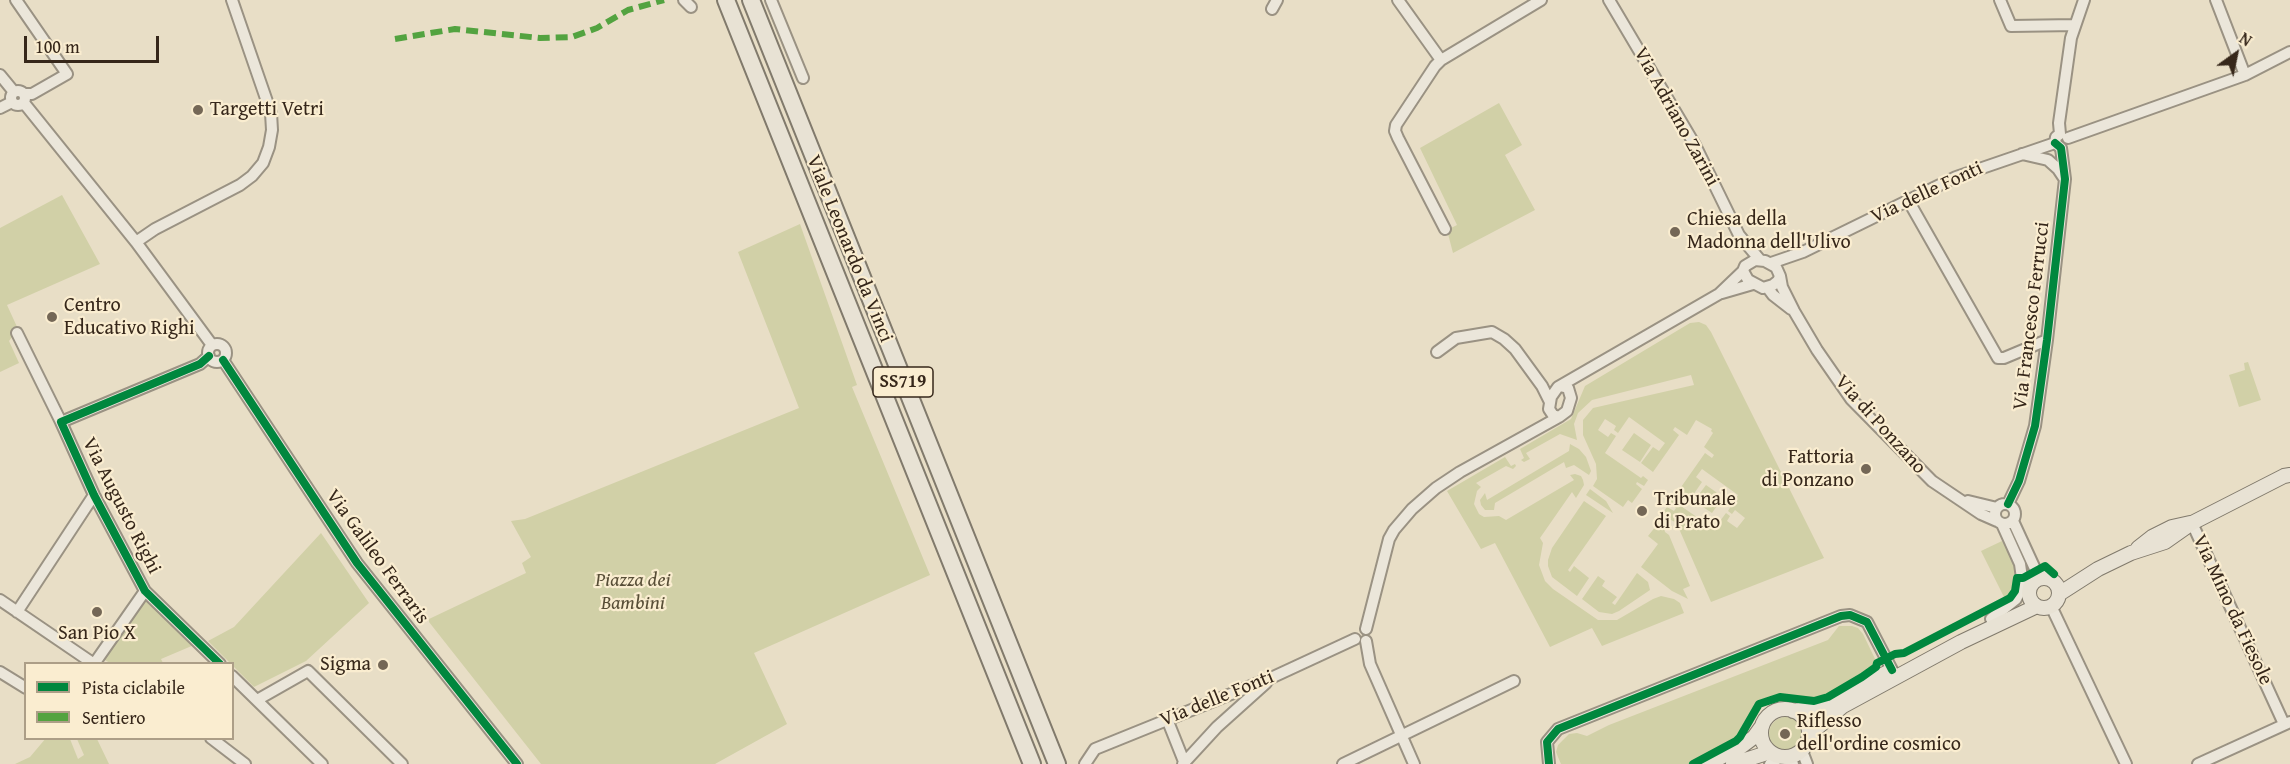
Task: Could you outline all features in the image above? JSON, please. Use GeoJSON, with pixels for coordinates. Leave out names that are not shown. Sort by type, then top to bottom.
{"type":"FeatureCollection","features":[{"type":"Feature","properties":{"kind":"highway"},"geometry":{"type":"LineString","coordinates":[[719,0],[738,30]]}},
{"type":"Feature","properties":{"kind":"highway","name":"Viale Leonardo da Vinci"},"geometry":{"type":"LineString","coordinates":[[726,0],[1032,764]]}},
{"type":"Feature","properties":{"kind":"highway","name":"Viale Leonardo da Vinci"},"geometry":{"type":"LineString","coordinates":[[751,0],[1057,764]]}},
{"type":"Feature","properties":{"kind":"main road"},"geometry":{"type":"LineString","coordinates":[[1793,711],[1820,707],[1991,619],[2039,603],[2055,603],[2059,594],[2098,569],[2131,553],[2152,537],[2172,527],[2192,523],[2288,473]]}},
{"type":"Feature","properties":{"kind":"main road"},"geometry":{"type":"LineString","coordinates":[[2039,603],[2031,585],[2047,579],[2098,569]]}},
{"type":"Feature","properties":{"kind":"main road"},"geometry":{"type":"LineString","coordinates":[[2047,579],[2057,586],[2059,594]]}},
{"type":"Feature","properties":{"kind":"main road"},"geometry":{"type":"LineString","coordinates":[[1738,763],[1780,759],[1802,751],[1817,728],[1843,706],[2039,603]]}},
{"type":"Feature","properties":{"kind":"main road"},"geometry":{"type":"LineString","coordinates":[[1708,764],[1754,737],[1764,720],[1774,712],[1787,709],[1799,714],[1807,724],[1809,738]]}},
{"type":"Feature","properties":{"kind":"main road"},"geometry":{"type":"LineString","coordinates":[[1762,726],[1762,740],[1780,759]]}},
{"type":"Feature","properties":{"kind":"street"},"geometry":{"type":"LineString","coordinates":[[0,108],[32,94],[67,74],[16,0]]}},
{"type":"Feature","properties":{"kind":"street"},"geometry":{"type":"LineString","coordinates":[[136,242],[155,229],[240,185],[252,176],[262,163],[269,147],[272,130],[271,113],[232,0]]}},
{"type":"Feature","properties":{"kind":"street"},"geometry":{"type":"LineString","coordinates":[[771,0],[803,78]]}},
{"type":"Feature","properties":{"kind":"street"},"geometry":{"type":"LineString","coordinates":[[1398,0],[1441,60]]}},
{"type":"Feature","properties":{"kind":"street"},"geometry":{"type":"LineString","coordinates":[[1445,229],[1395,131],[1399,120],[1441,60],[1541,0]]}},
{"type":"Feature","properties":{"kind":"street","name":"Via Adriano Zarini"},"geometry":{"type":"LineString","coordinates":[[1609,0],[1695,145],[1739,235]]}},
{"type":"Feature","properties":{"kind":"street"},"geometry":{"type":"LineString","coordinates":[[2000,0],[2012,26],[2075,25]]}},
{"type":"Feature","properties":{"kind":"street","name":"Via Francesco Ferrucci"},"geometry":{"type":"LineString","coordinates":[[2047,579],[2037,571],[2004,522],[1995,514],[2019,481],[2035,426],[2065,179],[2059,123],[2065,74],[2075,25],[2084,0]]}},
{"type":"Feature","properties":{"kind":"street"},"geometry":{"type":"LineString","coordinates":[[2216,0],[2245,75]]}},
{"type":"Feature","properties":{"kind":"street","name":"Via delle Fonti"},"geometry":{"type":"LineString","coordinates":[[1766,262],[1803,252],[1956,177],[2019,154],[2048,147],[2245,75],[2290,52]]}},
{"type":"Feature","properties":{"kind":"street","name":"Via Galileo Ferraris"},"geometry":{"type":"LineString","coordinates":[[0,75],[136,242],[211,351],[219,344],[225,347],[226,353],[223,360],[357,563],[517,764]]}},
{"type":"Feature","properties":{"kind":"street"},"geometry":{"type":"LineString","coordinates":[[2019,154],[2048,160],[2065,179]]}},
{"type":"Feature","properties":{"kind":"street"},"geometry":{"type":"LineString","coordinates":[[1908,200],[1998,358],[2004,358],[2047,340]]}},
{"type":"Feature","properties":{"kind":"street"},"geometry":{"type":"LineString","coordinates":[[1739,235],[1780,274],[1778,281],[1767,287],[1753,284],[1748,280],[1739,235]]}},
{"type":"Feature","properties":{"kind":"street","name":"Via delle Fonti"},"geometry":{"type":"LineString","coordinates":[[1780,274],[1803,252]]}},
{"type":"Feature","properties":{"kind":"street"},"geometry":{"type":"LineString","coordinates":[[1719,294],[1750,262],[1766,262]]}},
{"type":"Feature","properties":{"kind":"street","name":"Via di Ponzano"},"geometry":{"type":"LineString","coordinates":[[1780,274],[1782,287],[1816,350],[1851,399],[1932,481],[1981,514],[2004,522]]}},
{"type":"Feature","properties":{"kind":"street"},"geometry":{"type":"LineString","coordinates":[[1528,433],[1559,387],[1719,294],[1753,284]]}},
{"type":"Feature","properties":{"kind":"street"},"geometry":{"type":"LineString","coordinates":[[1767,287],[1773,295],[1794,311]]}},
{"type":"Feature","properties":{"kind":"street"},"geometry":{"type":"LineString","coordinates":[[1437,352],[1456,338],[1492,332],[1515,349],[1538,379],[1553,415],[1559,417]]}},
{"type":"Feature","properties":{"kind":"street","name":"Via Augusto Righi"},"geometry":{"type":"LineString","coordinates":[[17,333],[94,495],[145,591],[219,662]]}},
{"type":"Feature","properties":{"kind":"street"},"geometry":{"type":"LineString","coordinates":[[211,351],[214,361],[223,360]]}},
{"type":"Feature","properties":{"kind":"street","name":"Via Augusto Righi"},"geometry":{"type":"LineString","coordinates":[[61,422],[200,363],[211,351]]}},
{"type":"Feature","properties":{"kind":"street"},"geometry":{"type":"LineString","coordinates":[[1414,764],[1361,640],[1369,634],[1365,629],[1389,539],[1400,522],[1436,488],[1567,411],[1571,398],[1587,370]]}},
{"type":"Feature","properties":{"kind":"street"},"geometry":{"type":"LineString","coordinates":[[1538,379],[1568,388],[1571,398]]}},
{"type":"Feature","properties":{"kind":"street"},"geometry":{"type":"LineString","coordinates":[[17,612],[94,495]]}},
{"type":"Feature","properties":{"kind":"street"},"geometry":{"type":"LineString","coordinates":[[1958,498],[2002,506]]}},
{"type":"Feature","properties":{"kind":"street","name":"Via Francesco Ferrucci"},"geometry":{"type":"LineString","coordinates":[[2002,506],[2015,511],[2004,522]]}},
{"type":"Feature","properties":{"kind":"street"},"geometry":{"type":"LineString","coordinates":[[1991,619],[2016,599],[2023,585],[2020,564],[2004,522]]}},
{"type":"Feature","properties":{"kind":"street","name":"Via Mino da Fiesole"},"geometry":{"type":"LineString","coordinates":[[2192,523],[2287,723]]}},
{"type":"Feature","properties":{"kind":"street"},"geometry":{"type":"LineString","coordinates":[[95,662],[145,591]]}},
{"type":"Feature","properties":{"kind":"street"},"geometry":{"type":"LineString","coordinates":[[0,600],[92,662]]}},
{"type":"Feature","properties":{"kind":"street"},"geometry":{"type":"LineString","coordinates":[[2039,603],[2126,764]]}},
{"type":"Feature","properties":{"kind":"street"},"geometry":{"type":"LineString","coordinates":[[1549,764],[1547,742],[1558,729],[1841,616],[1850,615],[1867,622],[1892,670]]}},
{"type":"Feature","properties":{"kind":"street","name":"Via delle Fonti"},"geometry":{"type":"LineString","coordinates":[[1085,764],[1095,748],[1361,640]]}},
{"type":"Feature","properties":{"kind":"street"},"geometry":{"type":"LineString","coordinates":[[258,700],[308,671],[402,764]]}},
{"type":"Feature","properties":{"kind":"street"},"geometry":{"type":"LineString","coordinates":[[0,672],[24,687]]}},
{"type":"Feature","properties":{"kind":"street"},"geometry":{"type":"LineString","coordinates":[[1167,719],[1184,764],[1217,727],[1273,677]]}},
{"type":"Feature","properties":{"kind":"street"},"geometry":{"type":"LineString","coordinates":[[234,678],[322,764]]}},
{"type":"Feature","properties":{"kind":"street"},"geometry":{"type":"LineString","coordinates":[[1342,764],[1514,681]]}},
{"type":"Feature","properties":{"kind":"street"},"geometry":{"type":"LineString","coordinates":[[2198,764],[2287,723]]}},
{"type":"Feature","properties":{"kind":"street"},"geometry":{"type":"LineString","coordinates":[[215,740],[245,764]]}},
{"type":"Feature","properties":{"kind":"street"},"geometry":{"type":"LineString","coordinates":[[1802,751],[1808,764]]}},
{"type":"Feature","properties":{"kind":"green space"},"geometry":{"type":"Polygon","coordinates":[[[1499,103],[1522,145],[1505,155],[1535,210],[1453,253],[1447,230],[1457,225],[1420,148],[1499,103]]]}},
{"type":"Feature","properties":{"kind":"green space"},"geometry":{"type":"Polygon","coordinates":[[[62,195],[100,264],[7,305],[18,329],[9,341],[19,363],[0,372],[0,228],[62,195]]]}},
{"type":"Feature","properties":{"kind":"green space","name":"Piazza dei Bambini"},"geometry":{"type":"Polygon","coordinates":[[[800,224],[857,385],[852,387],[930,575],[754,653],[787,724],[715,764],[541,764],[429,622],[429,619],[526,573],[522,563],[531,557],[511,521],[525,519],[799,408],[738,252],[800,224]]]}},
{"type":"Feature","properties":{"kind":"green space"},"geometry":{"type":"Polygon","coordinates":[[[1699,322],[1706,325],[1711,332],[1824,558],[1711,602],[1675,522],[1661,515],[1667,507],[1674,511],[1676,508],[1669,503],[1674,497],[1679,501],[1678,504],[1714,529],[1726,513],[1730,516],[1727,521],[1737,528],[1745,518],[1735,510],[1732,514],[1728,511],[1738,495],[1702,469],[1696,477],[1702,482],[1691,498],[1679,490],[1705,453],[1712,458],[1714,455],[1704,447],[1713,433],[1712,429],[1696,420],[1687,435],[1675,427],[1673,430],[1679,435],[1653,472],[1641,463],[1653,447],[1659,451],[1665,443],[1629,417],[1618,433],[1614,430],[1616,426],[1605,419],[1598,430],[1608,437],[1611,433],[1616,436],[1605,453],[1641,478],[1643,476],[1648,480],[1644,486],[1637,482],[1636,484],[1642,489],[1632,503],[1628,500],[1623,507],[1593,486],[1597,479],[1596,464],[1583,435],[1583,420],[1593,408],[1694,385],[1691,375],[1592,400],[1578,413],[1574,424],[1577,440],[1560,434],[1526,453],[1530,459],[1524,462],[1521,460],[1524,458],[1520,449],[1571,419],[1585,386],[1690,323],[1699,322]]]}},
{"type":"Feature","properties":{"kind":"green space"},"geometry":{"type":"Polygon","coordinates":[[[2248,362],[2261,400],[2239,407],[2229,375],[2245,370],[2244,363],[2248,362]]]}},
{"type":"Feature","properties":{"kind":"green space"},"geometry":{"type":"Polygon","coordinates":[[[1634,433],[1651,445],[1640,462],[1622,450],[1634,433]]]}},
{"type":"Feature","properties":{"kind":"green space"},"geometry":{"type":"Polygon","coordinates":[[[1570,444],[1586,457],[1591,471],[1589,475],[1574,465],[1566,468],[1564,462],[1495,503],[1494,510],[1485,510],[1481,505],[1480,500],[1485,493],[1487,500],[1569,451],[1570,444]]]}},
{"type":"Feature","properties":{"kind":"green space"},"geometry":{"type":"Polygon","coordinates":[[[1505,457],[1511,466],[1515,464],[1513,469],[1506,466],[1476,483],[1481,487],[1477,491],[1474,504],[1479,514],[1484,517],[1499,516],[1506,520],[1574,480],[1570,475],[1581,476],[1583,480],[1584,485],[1576,498],[1572,492],[1540,538],[1543,543],[1539,565],[1545,581],[1553,589],[1598,620],[1617,620],[1661,596],[1680,603],[1684,613],[1602,646],[1592,628],[1550,647],[1495,543],[1481,549],[1447,491],[1505,457]]]}},
{"type":"Feature","properties":{"kind":"green space"},"geometry":{"type":"Polygon","coordinates":[[[1706,485],[1723,497],[1712,513],[1694,501],[1706,485]]]}},
{"type":"Feature","properties":{"kind":"green space"},"geometry":{"type":"Polygon","coordinates":[[[1590,489],[1606,501],[1613,513],[1586,495],[1590,489]]]}},
{"type":"Feature","properties":{"kind":"green space"},"geometry":{"type":"Polygon","coordinates":[[[1584,501],[1606,516],[1568,570],[1570,572],[1574,566],[1589,578],[1577,596],[1552,577],[1548,560],[1552,548],[1584,501]]]}},
{"type":"Feature","properties":{"kind":"green space"},"geometry":{"type":"Polygon","coordinates":[[[1660,521],[1669,535],[1690,586],[1683,589],[1688,599],[1672,591],[1641,567],[1658,544],[1648,536],[1660,521]]]}},
{"type":"Feature","properties":{"kind":"green space"},"geometry":{"type":"Polygon","coordinates":[[[321,533],[369,603],[306,661],[254,687],[234,667],[234,662],[229,662],[208,641],[234,627],[321,533]]]}},
{"type":"Feature","properties":{"kind":"green space"},"geometry":{"type":"Polygon","coordinates":[[[2002,541],[2014,564],[2017,583],[2009,599],[2004,597],[1981,551],[2002,541]]]}},
{"type":"Feature","properties":{"kind":"green space"},"geometry":{"type":"Polygon","coordinates":[[[1637,573],[1648,582],[1650,590],[1619,611],[1612,614],[1599,612],[1582,599],[1598,576],[1605,581],[1602,586],[1617,597],[1612,603],[1615,605],[1637,573]]]}},
{"type":"Feature","properties":{"kind":"green space"},"geometry":{"type":"Polygon","coordinates":[[[145,598],[194,645],[161,659],[162,662],[108,662],[103,659],[145,598]]]}},
{"type":"Feature","properties":{"kind":"green space"},"geometry":{"type":"Polygon","coordinates":[[[1839,626],[1858,628],[1877,663],[1874,669],[1828,697],[1814,701],[1780,697],[1759,704],[1736,741],[1693,764],[1561,764],[1556,752],[1558,745],[1569,734],[1577,733],[1587,736],[1609,725],[1828,640],[1839,626]]]}},
{"type":"Feature","properties":{"kind":"green space"},"geometry":{"type":"Polygon","coordinates":[[[1786,717],[1798,722],[1803,734],[1798,746],[1786,751],[1774,746],[1769,734],[1774,722],[1786,717]]]}},
{"type":"Feature","properties":{"kind":"green space"},"geometry":{"type":"Polygon","coordinates":[[[44,740],[70,740],[78,759],[84,755],[77,740],[97,740],[109,764],[15,764],[30,757],[44,740]]]}},
{"type":"Feature","properties":{"kind":"marked path"},"geometry":{"type":"LineString","coordinates":[[395,39],[455,29],[540,38],[572,37],[597,28],[628,10],[664,0]]}},
{"type":"Feature","properties":{"kind":"cycle path"},"geometry":{"type":"LineString","coordinates":[[2008,504],[2019,481],[2035,426],[2047,340],[2065,179],[2061,148],[2055,143]]}},
{"type":"Feature","properties":{"kind":"cycle path"},"geometry":{"type":"LineString","coordinates":[[209,356],[200,364],[61,422],[94,495],[145,591],[218,662]]}},
{"type":"Feature","properties":{"kind":"cycle path"},"geometry":{"type":"LineString","coordinates":[[223,360],[357,563],[517,764]]}},
{"type":"Feature","properties":{"kind":"cycle path"},"geometry":{"type":"LineString","coordinates":[[1693,764],[1736,741],[1759,704],[1780,697],[1814,701],[1828,697],[1862,677],[1876,667],[1877,663],[1895,654],[1904,653],[2010,598],[2015,591],[2017,578],[2023,578],[2045,566],[2054,574]]}},
{"type":"Feature","properties":{"kind":"cycle path"},"geometry":{"type":"LineString","coordinates":[[1549,764],[1547,742],[1558,729],[1841,616],[1850,615],[1867,622],[1892,670]]}},
{"type":"Feature","properties":{"kind":"place","name":"Targetti Vetri"},"geometry":{"type":"Point","coordinates":[198,110]}},
{"type":"Feature","properties":{"kind":"place","name":"Chiesa della Madonna dell'Ulivo"},"geometry":{"type":"Point","coordinates":[1675,232]}},
{"type":"Feature","properties":{"kind":"place","name":"Centro Educativo Righi"},"geometry":{"type":"Point","coordinates":[52,317]}},
{"type":"Feature","properties":{"kind":"place","name":"Fattoria di Ponzano"},"geometry":{"type":"Point","coordinates":[1866,469]}},
{"type":"Feature","properties":{"kind":"place","name":"Tribunale di Prato"},"geometry":{"type":"Point","coordinates":[1642,511]}},
{"type":"Feature","properties":{"kind":"place","name":"San Pio X"},"geometry":{"type":"Point","coordinates":[97,612]}},
{"type":"Feature","properties":{"kind":"place","name":"Sigma"},"geometry":{"type":"Point","coordinates":[383,665]}},
{"type":"Feature","properties":{"kind":"place","name":"Riflesso dell'ordine cosmico"},"geometry":{"type":"Point","coordinates":[1785,734]}}]}
